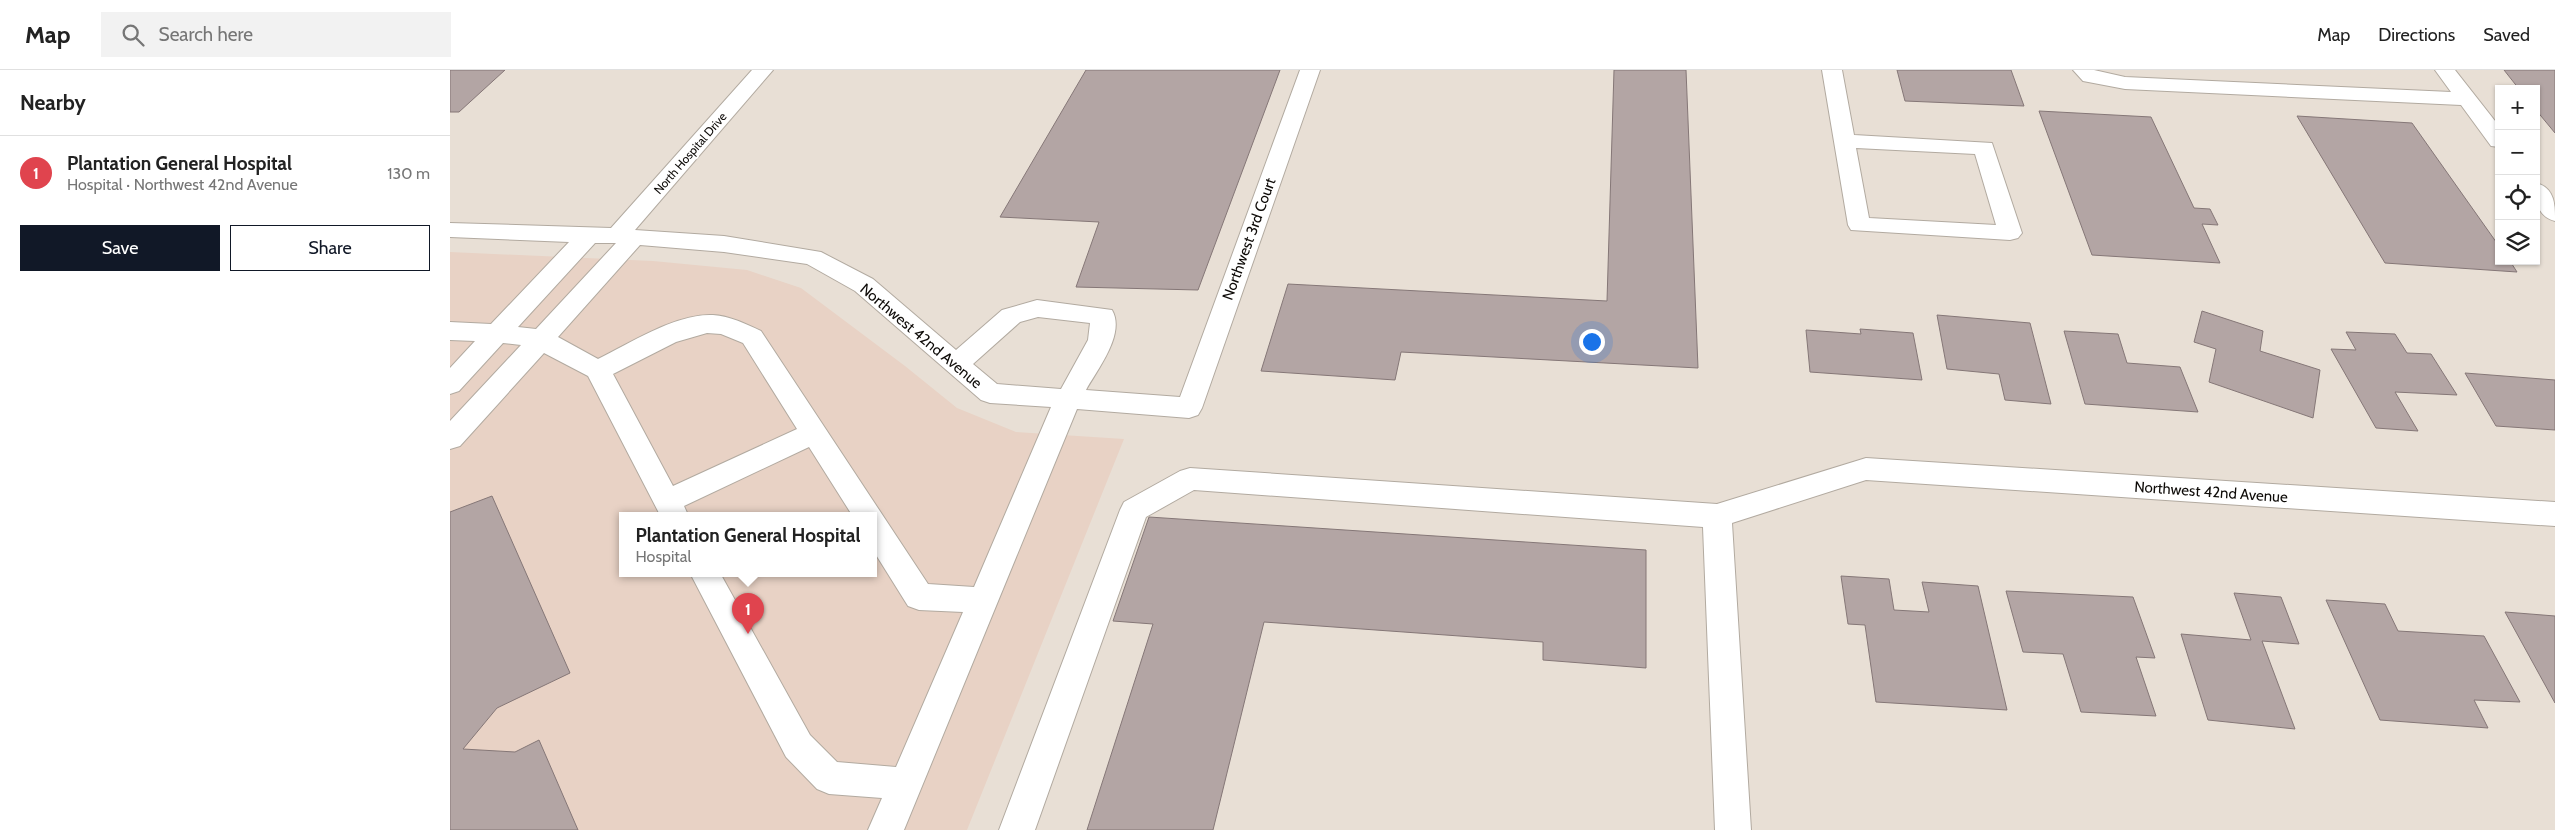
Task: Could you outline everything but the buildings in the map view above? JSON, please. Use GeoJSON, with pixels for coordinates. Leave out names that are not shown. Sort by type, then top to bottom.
{"type":"FeatureCollection","features":[{"type":"Feature","properties":{"kind":"street","name":"North Hospital Drive"},"geometry":{"type":"LineString","coordinates":[[450,439],[542,339],[763,70]]}},
{"type":"Feature","properties":{"kind":"street","name":"Northwest 3rd Court"},"geometry":{"type":"LineString","coordinates":[[1189,408],[1310,70]]}},
{"type":"Feature","properties":{"kind":"street"},"geometry":{"type":"LineString","coordinates":[[1832,70],[1860,225],[2010,234],[1984,148],[1845,141]]}},
{"type":"Feature","properties":{"kind":"street"},"geometry":{"type":"LineString","coordinates":[[2084,70],[2090,77],[2125,83],[2467,99]]}},
{"type":"Feature","properties":{"kind":"street"},"geometry":{"type":"LineString","coordinates":[[2445,70],[2495,135]]}},
{"type":"Feature","properties":{"kind":"street"},"geometry":{"type":"LineString","coordinates":[[2540,195],[2555,214]]}},
{"type":"Feature","properties":{"kind":"street","name":"Northwest 42nd Avenue"},"geometry":{"type":"LineString","coordinates":[[450,230],[589,234],[724,244],[812,257],[864,285],[990,393],[1189,408]]}},
{"type":"Feature","properties":{"kind":"street"},"geometry":{"type":"LineString","coordinates":[[450,384],[589,234]]}},
{"type":"Feature","properties":{"kind":"street"},"geometry":{"type":"LineString","coordinates":[[886,830],[1068,399],[1101,340],[1103,316],[1037,308],[1011,316],[956,364]]}},
{"type":"Feature","properties":{"kind":"street"},"geometry":{"type":"LineString","coordinates":[[598,370],[687,328],[708,324],[731,328],[752,337],[865,512]]}},
{"type":"Feature","properties":{"kind":"street"},"geometry":{"type":"LineString","coordinates":[[450,330],[498,333],[542,339],[560,351],[598,370],[671,508],[814,433]]}},
{"type":"Feature","properties":{"kind":"street","name":"Northwest 42nd Avenue"},"geometry":{"type":"LineString","coordinates":[[1717,516],[1866,469],[2555,514]]}},
{"type":"Feature","properties":{"kind":"street"},"geometry":{"type":"LineString","coordinates":[[1017,830],[1134,510],[1190,479],[1717,516],[1733,830]]}},
{"type":"Feature","properties":{"kind":"street"},"geometry":{"type":"LineString","coordinates":[[877,531],[920,597],[983,600]]}},
{"type":"Feature","properties":{"kind":"street"},"geometry":{"type":"LineString","coordinates":[[707,577],[798,746],[829,778],[906,784]]}},
{"type":"Feature","properties":{"kind":"shaded area"},"geometry":{"type":"Polygon","coordinates":[[[450,252],[653,261],[747,270],[801,288],[905,366],[957,408],[1016,432],[1124,439],[967,830],[450,830],[450,252]]]}},
{"type":"Feature","properties":{"kind":"place","name":"Plantation General Hospital"},"geometry":{"type":"Point","coordinates":[748,634]}}]}
